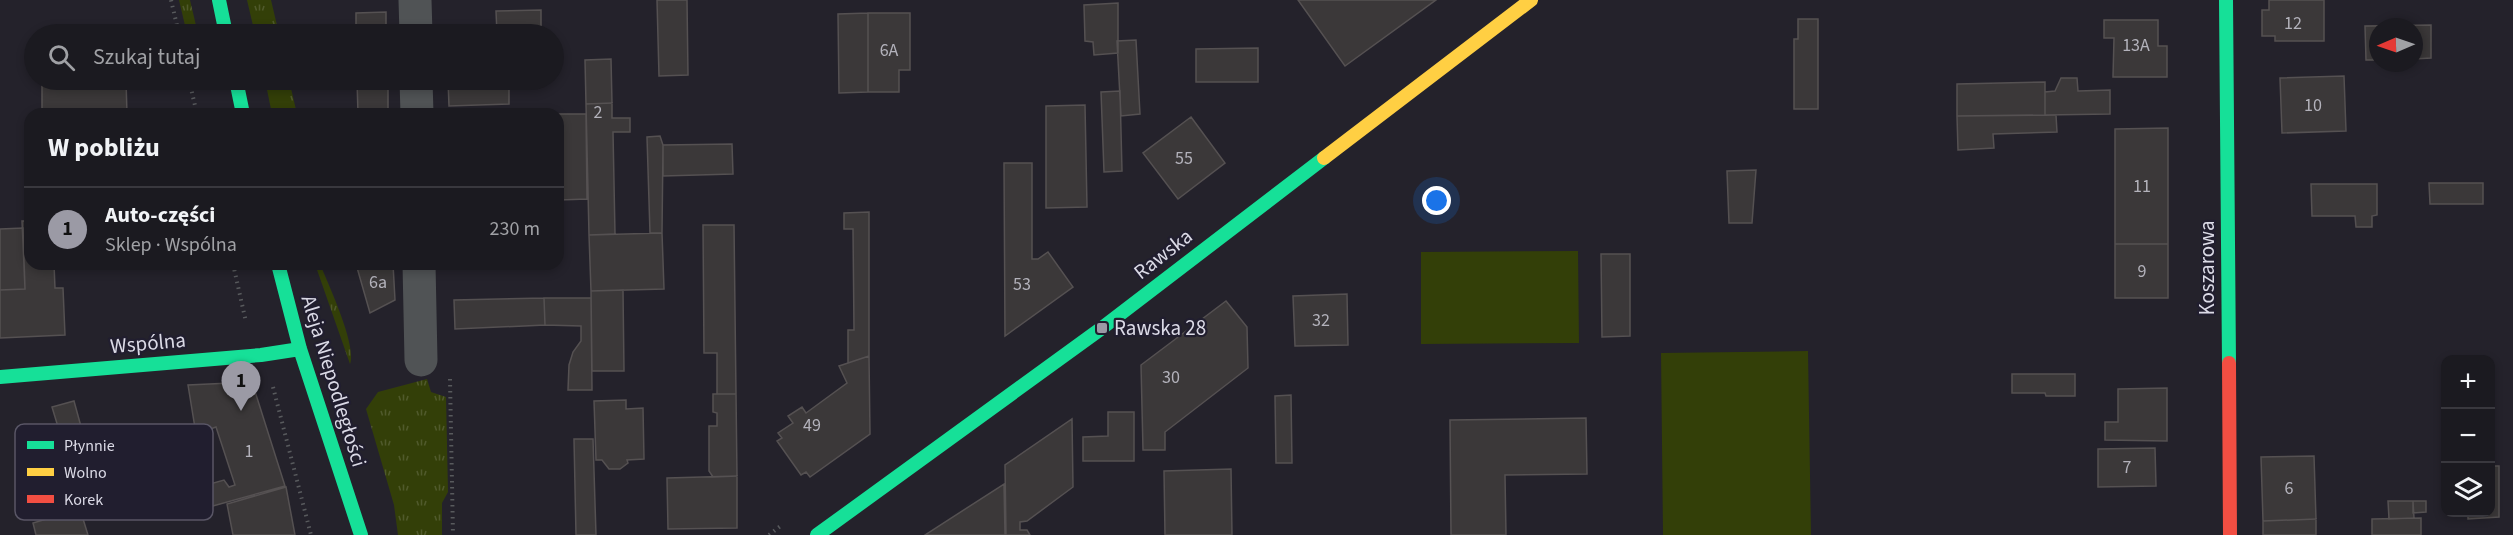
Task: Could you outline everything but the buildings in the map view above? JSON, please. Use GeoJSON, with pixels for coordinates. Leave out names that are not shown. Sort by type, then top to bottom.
{"type":"FeatureCollection","features":[{"type":"Feature","properties":{"kind":"street"},"geometry":{"type":"LineString","coordinates":[[219,0],[224,24]]}},
{"type":"Feature","properties":{"kind":"street"},"geometry":{"type":"LineString","coordinates":[[415,0],[416,24]]}},
{"type":"Feature","properties":{"kind":"street","name":"Rawska"},"geometry":{"type":"LineString","coordinates":[[817,535],[1102,328],[1531,0]]}},
{"type":"Feature","properties":{"kind":"street","name":"Koszarowa"},"geometry":{"type":"LineString","coordinates":[[2226,0],[2230,535]]}},
{"type":"Feature","properties":{"kind":"street"},"geometry":{"type":"LineString","coordinates":[[238,90],[242,108]]}},
{"type":"Feature","properties":{"kind":"street"},"geometry":{"type":"LineString","coordinates":[[416,90],[417,108]]}},
{"type":"Feature","properties":{"kind":"street","name":"Aleja Niepodległości"},"geometry":{"type":"LineString","coordinates":[[280,270],[300,348],[361,535]]}},
{"type":"Feature","properties":{"kind":"street"},"geometry":{"type":"LineString","coordinates":[[420,270],[435,365]]}},
{"type":"Feature","properties":{"kind":"street","name":"Wspólna"},"geometry":{"type":"LineString","coordinates":[[0,377],[261,355],[300,348]]}},
{"type":"Feature","properties":{"kind":"street","name":"Aleja Niepodległości"},"geometry":{"type":"LineString","coordinates":[[351,510],[353,535]]}},
{"type":"Feature","properties":{"kind":"path"},"geometry":{"type":"LineString","coordinates":[[171,0],[177,24]]}},
{"type":"Feature","properties":{"kind":"path"},"geometry":{"type":"LineString","coordinates":[[191,90],[196,108]]}},
{"type":"Feature","properties":{"kind":"path"},"geometry":{"type":"LineString","coordinates":[[234,270],[246,321]]}},
{"type":"Feature","properties":{"kind":"path"},"geometry":{"type":"LineString","coordinates":[[435,365],[453,535]]}},
{"type":"Feature","properties":{"kind":"path"},"geometry":{"type":"LineString","coordinates":[[272,385],[311,535]]}},
{"type":"Feature","properties":{"kind":"green space"},"geometry":{"type":"Polygon","coordinates":[[[179,0],[190,0],[196,24],[185,24],[179,0]]]}},
{"type":"Feature","properties":{"kind":"green space"},"geometry":{"type":"Polygon","coordinates":[[[247,0],[271,0],[277,24],[253,24],[247,0]]]}},
{"type":"Feature","properties":{"kind":"green space"},"geometry":{"type":"Polygon","coordinates":[[[267,90],[291,90],[296,108],[271,108],[267,90]]]}},
{"type":"Feature","properties":{"kind":"green space"},"geometry":{"type":"Polygon","coordinates":[[[1578,251],[1579,343],[1421,344],[1421,252],[1578,251]]]}},
{"type":"Feature","properties":{"kind":"green space"},"geometry":{"type":"Polygon","coordinates":[[[317,270],[323,270],[341,314],[349,343],[350,364],[317,270]]]}},
{"type":"Feature","properties":{"kind":"green space"},"geometry":{"type":"Polygon","coordinates":[[[1808,351],[1811,535],[1663,535],[1661,353],[1808,351]]]}},
{"type":"Feature","properties":{"kind":"green space"},"geometry":{"type":"Polygon","coordinates":[[[427,379],[431,392],[446,397],[448,492],[442,503],[442,535],[398,535],[394,505],[366,409],[378,392],[427,379]]]}},
{"type":"Feature","properties":{"kind":"traffic: fast"},"geometry":{"type":"LineString","coordinates":[[219,0],[224,24]]}},
{"type":"Feature","properties":{"kind":"traffic: fast"},"geometry":{"type":"LineString","coordinates":[[2226,0],[2229,363]]}},
{"type":"Feature","properties":{"kind":"traffic: fast"},"geometry":{"type":"LineString","coordinates":[[238,90],[242,108]]}},
{"type":"Feature","properties":{"kind":"traffic: fast"},"geometry":{"type":"LineString","coordinates":[[817,535],[1102,328],[1324,158]]}},
{"type":"Feature","properties":{"kind":"traffic: fast"},"geometry":{"type":"LineString","coordinates":[[280,270],[300,349],[361,535]]}},
{"type":"Feature","properties":{"kind":"traffic: fast"},"geometry":{"type":"LineString","coordinates":[[0,377],[261,355],[300,349]]}},
{"type":"Feature","properties":{"kind":"traffic: slow"},"geometry":{"type":"LineString","coordinates":[[1324,158],[1531,0]]}},
{"type":"Feature","properties":{"kind":"traffic: jam"},"geometry":{"type":"LineString","coordinates":[[2229,363],[2230,535]]}},
{"type":"Feature","properties":{"kind":"place","name":"Rawska 28"},"geometry":{"type":"Point","coordinates":[1102,328]}},
{"type":"Feature","properties":{"kind":"place","name":"Auto-części"},"geometry":{"type":"Point","coordinates":[241,411]}}]}
